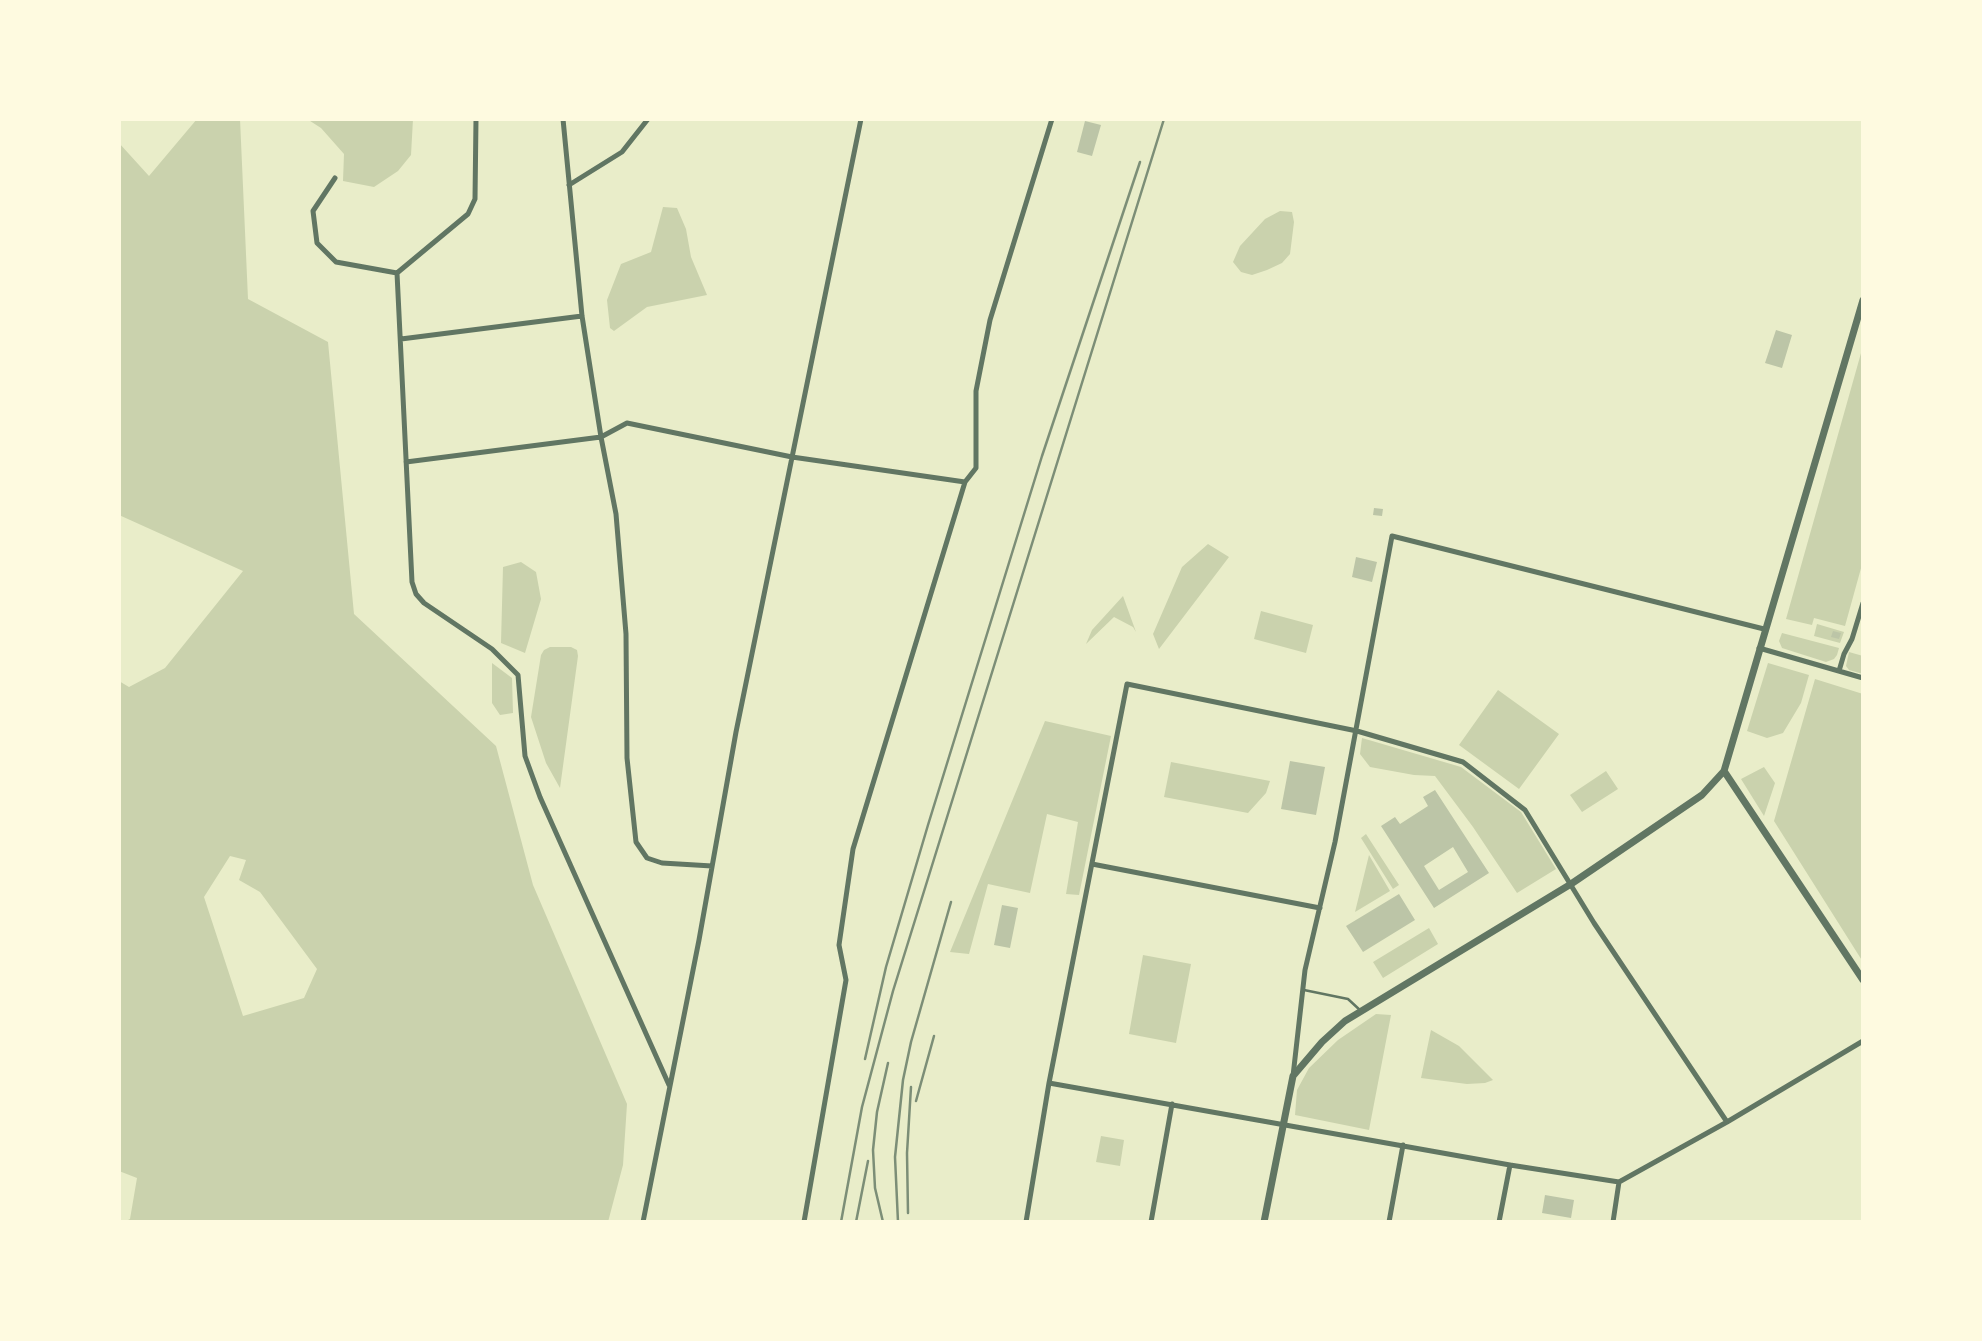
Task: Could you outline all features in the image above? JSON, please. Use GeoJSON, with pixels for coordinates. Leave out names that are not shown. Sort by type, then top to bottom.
{"type":"FeatureCollection","features":[{"type":"Feature","properties":{"kind":"street"},"geometry":{"type":"LineString","coordinates":[[335,178],[313,211],[317,243],[336,262],[397,273],[468,214],[475,199],[476,119]]}},
{"type":"Feature","properties":{"kind":"street"},"geometry":{"type":"LineString","coordinates":[[563,119],[582,316],[616,514],[626,634],[627,758],[636,842],[648,858],[662,863],[712,866]]}},
{"type":"Feature","properties":{"kind":"street"},"geometry":{"type":"LineString","coordinates":[[569,185],[622,152],[648,119]]}},
{"type":"Feature","properties":{"kind":"street"},"geometry":{"type":"LineString","coordinates":[[643,1222],[736,732],[861,119]]}},
{"type":"Feature","properties":{"kind":"street"},"geometry":{"type":"LineString","coordinates":[[804,1222],[846,980],[839,945],[853,849],[965,482],[976,468],[976,391],[990,320],[1052,119]]}},
{"type":"Feature","properties":{"kind":"street"},"geometry":{"type":"LineString","coordinates":[[397,273],[411,582],[424,603],[492,649],[517,675],[525,756],[540,797],[670,1087]]}},
{"type":"Feature","properties":{"kind":"street"},"geometry":{"type":"LineString","coordinates":[[1293,1076],[1345,1020],[1571,884],[1702,795],[1724,771],[1863,300]]}},
{"type":"Feature","properties":{"kind":"street"},"geometry":{"type":"LineString","coordinates":[[401,339],[582,316]]}},
{"type":"Feature","properties":{"kind":"street"},"geometry":{"type":"LineString","coordinates":[[406,462],[601,437],[627,423],[792,457],[965,482]]}},
{"type":"Feature","properties":{"kind":"street"},"geometry":{"type":"LineString","coordinates":[[1264,1222],[1293,1076],[1302,990],[1357,731],[1392,536],[1764,629]]}},
{"type":"Feature","properties":{"kind":"street"},"geometry":{"type":"LineString","coordinates":[[1839,671],[1863,603]]}},
{"type":"Feature","properties":{"kind":"street"},"geometry":{"type":"LineString","coordinates":[[1759,648],[1863,678]]}},
{"type":"Feature","properties":{"kind":"street"},"geometry":{"type":"LineString","coordinates":[[1026,1222],[1049,1083],[1127,684],[1357,731],[1463,762],[1525,810],[1594,923],[1727,1122]]}},
{"type":"Feature","properties":{"kind":"street"},"geometry":{"type":"LineString","coordinates":[[1724,771],[1863,981]]}},
{"type":"Feature","properties":{"kind":"street"},"geometry":{"type":"LineString","coordinates":[[1091,864],[1320,908]]}},
{"type":"Feature","properties":{"kind":"street"},"geometry":{"type":"LineString","coordinates":[[1049,1083],[1619,1182],[1863,1041]]}},
{"type":"Feature","properties":{"kind":"street"},"geometry":{"type":"LineString","coordinates":[[1151,1222],[1172,1104]]}},
{"type":"Feature","properties":{"kind":"street"},"geometry":{"type":"LineString","coordinates":[[1389,1222],[1403,1145]]}},
{"type":"Feature","properties":{"kind":"street"},"geometry":{"type":"LineString","coordinates":[[1499,1222],[1510,1165]]}},
{"type":"Feature","properties":{"kind":"street"},"geometry":{"type":"LineString","coordinates":[[1613,1222],[1619,1182]]}},
{"type":"Feature","properties":{"kind":"lane"},"geometry":{"type":"LineString","coordinates":[[1302,990],[1348,999],[1361,1011]]}},
{"type":"Feature","properties":{"kind":"green space"},"geometry":{"type":"Polygon","coordinates":[[[197,119],[240,119],[248,299],[328,342],[354,614],[496,746],[533,885],[627,1104],[623,1165],[608,1222],[124,1222],[130,1219],[137,1178],[119,1171],[119,681],[129,687],[165,668],[243,571],[119,515],[119,143],[149,176],[197,119]],[[230,856],[204,897],[243,1016],[304,998],[317,969],[260,892],[239,880],[246,860],[230,856]]]}},
{"type":"Feature","properties":{"kind":"green space"},"geometry":{"type":"Polygon","coordinates":[[[307,119],[413,119],[411,155],[398,171],[374,187],[343,181],[344,154],[321,128],[307,119]]]}},
{"type":"Feature","properties":{"kind":"green space"},"geometry":{"type":"Polygon","coordinates":[[[663,207],[677,208],[686,229],[691,257],[707,295],[647,307],[614,331],[610,328],[607,300],[621,264],[651,252],[663,207]]]}},
{"type":"Feature","properties":{"kind":"green space"},"geometry":{"type":"Polygon","coordinates":[[[1280,211],[1292,212],[1294,222],[1290,254],[1282,263],[1267,270],[1252,275],[1241,272],[1233,262],[1240,246],[1265,219],[1280,211]]]}},
{"type":"Feature","properties":{"kind":"green space"},"geometry":{"type":"Polygon","coordinates":[[[1863,346],[1863,561],[1845,626],[1814,618],[1812,625],[1786,619],[1863,346]]]}},
{"type":"Feature","properties":{"kind":"green space"},"geometry":{"type":"Polygon","coordinates":[[[1208,544],[1229,557],[1159,649],[1153,634],[1182,567],[1208,544]]]}},
{"type":"Feature","properties":{"kind":"green space"},"geometry":{"type":"Polygon","coordinates":[[[521,562],[536,572],[541,599],[525,653],[501,643],[503,567],[521,562]]]}},
{"type":"Feature","properties":{"kind":"green space"},"geometry":{"type":"Polygon","coordinates":[[[1123,596],[1136,632],[1133,627],[1114,617],[1086,644],[1092,630],[1123,596]]]}},
{"type":"Feature","properties":{"kind":"green space"},"geometry":{"type":"Polygon","coordinates":[[[1261,611],[1313,625],[1306,653],[1254,639],[1261,611]]]}},
{"type":"Feature","properties":{"kind":"green space"},"geometry":{"type":"Polygon","coordinates":[[[1817,624],[1844,632],[1840,643],[1814,636],[1817,624]]]}},
{"type":"Feature","properties":{"kind":"green space"},"geometry":{"type":"Polygon","coordinates":[[[1782,633],[1839,648],[1837,655],[1826,662],[1782,648],[1779,641],[1782,633]]]}},
{"type":"Feature","properties":{"kind":"green space"},"geometry":{"type":"Polygon","coordinates":[[[550,647],[571,647],[577,650],[578,656],[560,788],[546,763],[531,717],[541,655],[550,647]]]}},
{"type":"Feature","properties":{"kind":"green space"},"geometry":{"type":"Polygon","coordinates":[[[1849,652],[1863,656],[1863,674],[1849,670],[1846,666],[1849,652]]]}},
{"type":"Feature","properties":{"kind":"green space"},"geometry":{"type":"Polygon","coordinates":[[[492,663],[512,678],[513,713],[500,715],[492,703],[492,663]]]}},
{"type":"Feature","properties":{"kind":"green space"},"geometry":{"type":"Polygon","coordinates":[[[1768,663],[1809,675],[1801,703],[1783,733],[1767,738],[1747,731],[1768,663]]]}},
{"type":"Feature","properties":{"kind":"green space"},"geometry":{"type":"Polygon","coordinates":[[[1815,679],[1863,694],[1863,962],[1774,821],[1815,679]]]}},
{"type":"Feature","properties":{"kind":"green space"},"geometry":{"type":"Polygon","coordinates":[[[1498,690],[1559,734],[1519,789],[1459,745],[1498,690]]]}},
{"type":"Feature","properties":{"kind":"green space"},"geometry":{"type":"Polygon","coordinates":[[[1045,721],[1111,736],[1079,895],[1066,894],[1078,822],[1047,814],[1030,893],[988,884],[969,954],[950,952],[1045,721]]]}},
{"type":"Feature","properties":{"kind":"green space"},"geometry":{"type":"Polygon","coordinates":[[[1362,738],[1461,767],[1521,812],[1556,869],[1517,893],[1435,776],[1370,767],[1360,754],[1362,738]]]}},
{"type":"Feature","properties":{"kind":"green space"},"geometry":{"type":"Polygon","coordinates":[[[1171,762],[1270,781],[1266,793],[1248,813],[1164,797],[1171,762]]]}},
{"type":"Feature","properties":{"kind":"green space"},"geometry":{"type":"Polygon","coordinates":[[[1764,767],[1775,783],[1764,816],[1741,779],[1764,767]]]}},
{"type":"Feature","properties":{"kind":"green space"},"geometry":{"type":"Polygon","coordinates":[[[1606,771],[1618,789],[1582,812],[1570,795],[1606,771]]]}},
{"type":"Feature","properties":{"kind":"green space"},"geometry":{"type":"Polygon","coordinates":[[[1366,834],[1399,885],[1393,889],[1361,838],[1366,834]]]}},
{"type":"Feature","properties":{"kind":"green space"},"geometry":{"type":"Polygon","coordinates":[[[1369,855],[1390,891],[1355,912],[1369,855]]]}},
{"type":"Feature","properties":{"kind":"green space"},"geometry":{"type":"Polygon","coordinates":[[[1429,928],[1438,944],[1383,978],[1373,962],[1429,928]]]}},
{"type":"Feature","properties":{"kind":"green space"},"geometry":{"type":"Polygon","coordinates":[[[1143,955],[1191,964],[1176,1043],[1129,1034],[1143,955]]]}},
{"type":"Feature","properties":{"kind":"green space"},"geometry":{"type":"Polygon","coordinates":[[[1376,1014],[1391,1015],[1369,1130],[1295,1115],[1297,1090],[1309,1068],[1338,1040],[1376,1014]]]}},
{"type":"Feature","properties":{"kind":"green space"},"geometry":{"type":"Polygon","coordinates":[[[1431,1030],[1459,1046],[1493,1080],[1467,1084],[1421,1078],[1431,1030]]]}},
{"type":"Feature","properties":{"kind":"green space"},"geometry":{"type":"Polygon","coordinates":[[[1101,1136],[1124,1140],[1120,1166],[1096,1162],[1101,1136]]]}},
{"type":"Feature","properties":{"kind":"building"},"geometry":{"type":"Polygon","coordinates":[[[1085,121],[1101,125],[1092,156],[1077,152],[1085,121]]]}},
{"type":"Feature","properties":{"kind":"building"},"geometry":{"type":"Polygon","coordinates":[[[1776,330],[1792,335],[1782,368],[1765,363],[1776,330]]]}},
{"type":"Feature","properties":{"kind":"building"},"geometry":{"type":"Polygon","coordinates":[[[1374,508],[1383,509],[1382,516],[1373,515],[1374,508]]]}},
{"type":"Feature","properties":{"kind":"building"},"geometry":{"type":"Polygon","coordinates":[[[1356,557],[1377,562],[1372,582],[1352,577],[1356,557]]]}},
{"type":"Feature","properties":{"kind":"building"},"geometry":{"type":"Polygon","coordinates":[[[1833,631],[1841,633],[1839,639],[1831,637],[1833,631]]]}},
{"type":"Feature","properties":{"kind":"building"},"geometry":{"type":"Polygon","coordinates":[[[1290,761],[1325,767],[1316,815],[1281,809],[1290,761]]]}},
{"type":"Feature","properties":{"kind":"building"},"geometry":{"type":"Polygon","coordinates":[[[1435,790],[1489,873],[1434,908],[1381,826],[1395,817],[1400,824],[1428,806],[1423,797],[1435,790]],[[1453,847],[1424,866],[1439,890],[1468,872],[1453,847]]]}},
{"type":"Feature","properties":{"kind":"building"},"geometry":{"type":"Polygon","coordinates":[[[1399,894],[1415,920],[1363,952],[1346,926],[1399,894]]]}},
{"type":"Feature","properties":{"kind":"building"},"geometry":{"type":"Polygon","coordinates":[[[1002,905],[1018,908],[1010,948],[994,945],[1002,905]]]}},
{"type":"Feature","properties":{"kind":"building"},"geometry":{"type":"Polygon","coordinates":[[[1545,1195],[1574,1200],[1571,1218],[1542,1213],[1545,1195]]]}},
{"type":"Feature","properties":{"kind":"railway"},"geometry":{"type":"LineString","coordinates":[[841,1222],[862,1107],[893,991],[1164,119]]}},
{"type":"Feature","properties":{"kind":"railway"},"geometry":{"type":"LineString","coordinates":[[865,1059],[886,967],[928,825],[1042,456],[1140,162]]}},
{"type":"Feature","properties":{"kind":"railway"},"geometry":{"type":"LineString","coordinates":[[898,1222],[895,1157],[903,1080],[911,1042],[951,902]]}},
{"type":"Feature","properties":{"kind":"railway"},"geometry":{"type":"LineString","coordinates":[[916,1101],[934,1036]]}},
{"type":"Feature","properties":{"kind":"railway"},"geometry":{"type":"LineString","coordinates":[[883,1222],[875,1188],[873,1150],[877,1112],[888,1063]]}},
{"type":"Feature","properties":{"kind":"railway"},"geometry":{"type":"LineString","coordinates":[[908,1213],[907,1153],[911,1087]]}},
{"type":"Feature","properties":{"kind":"railway"},"geometry":{"type":"LineString","coordinates":[[856,1222],[868,1161]]}}]}
